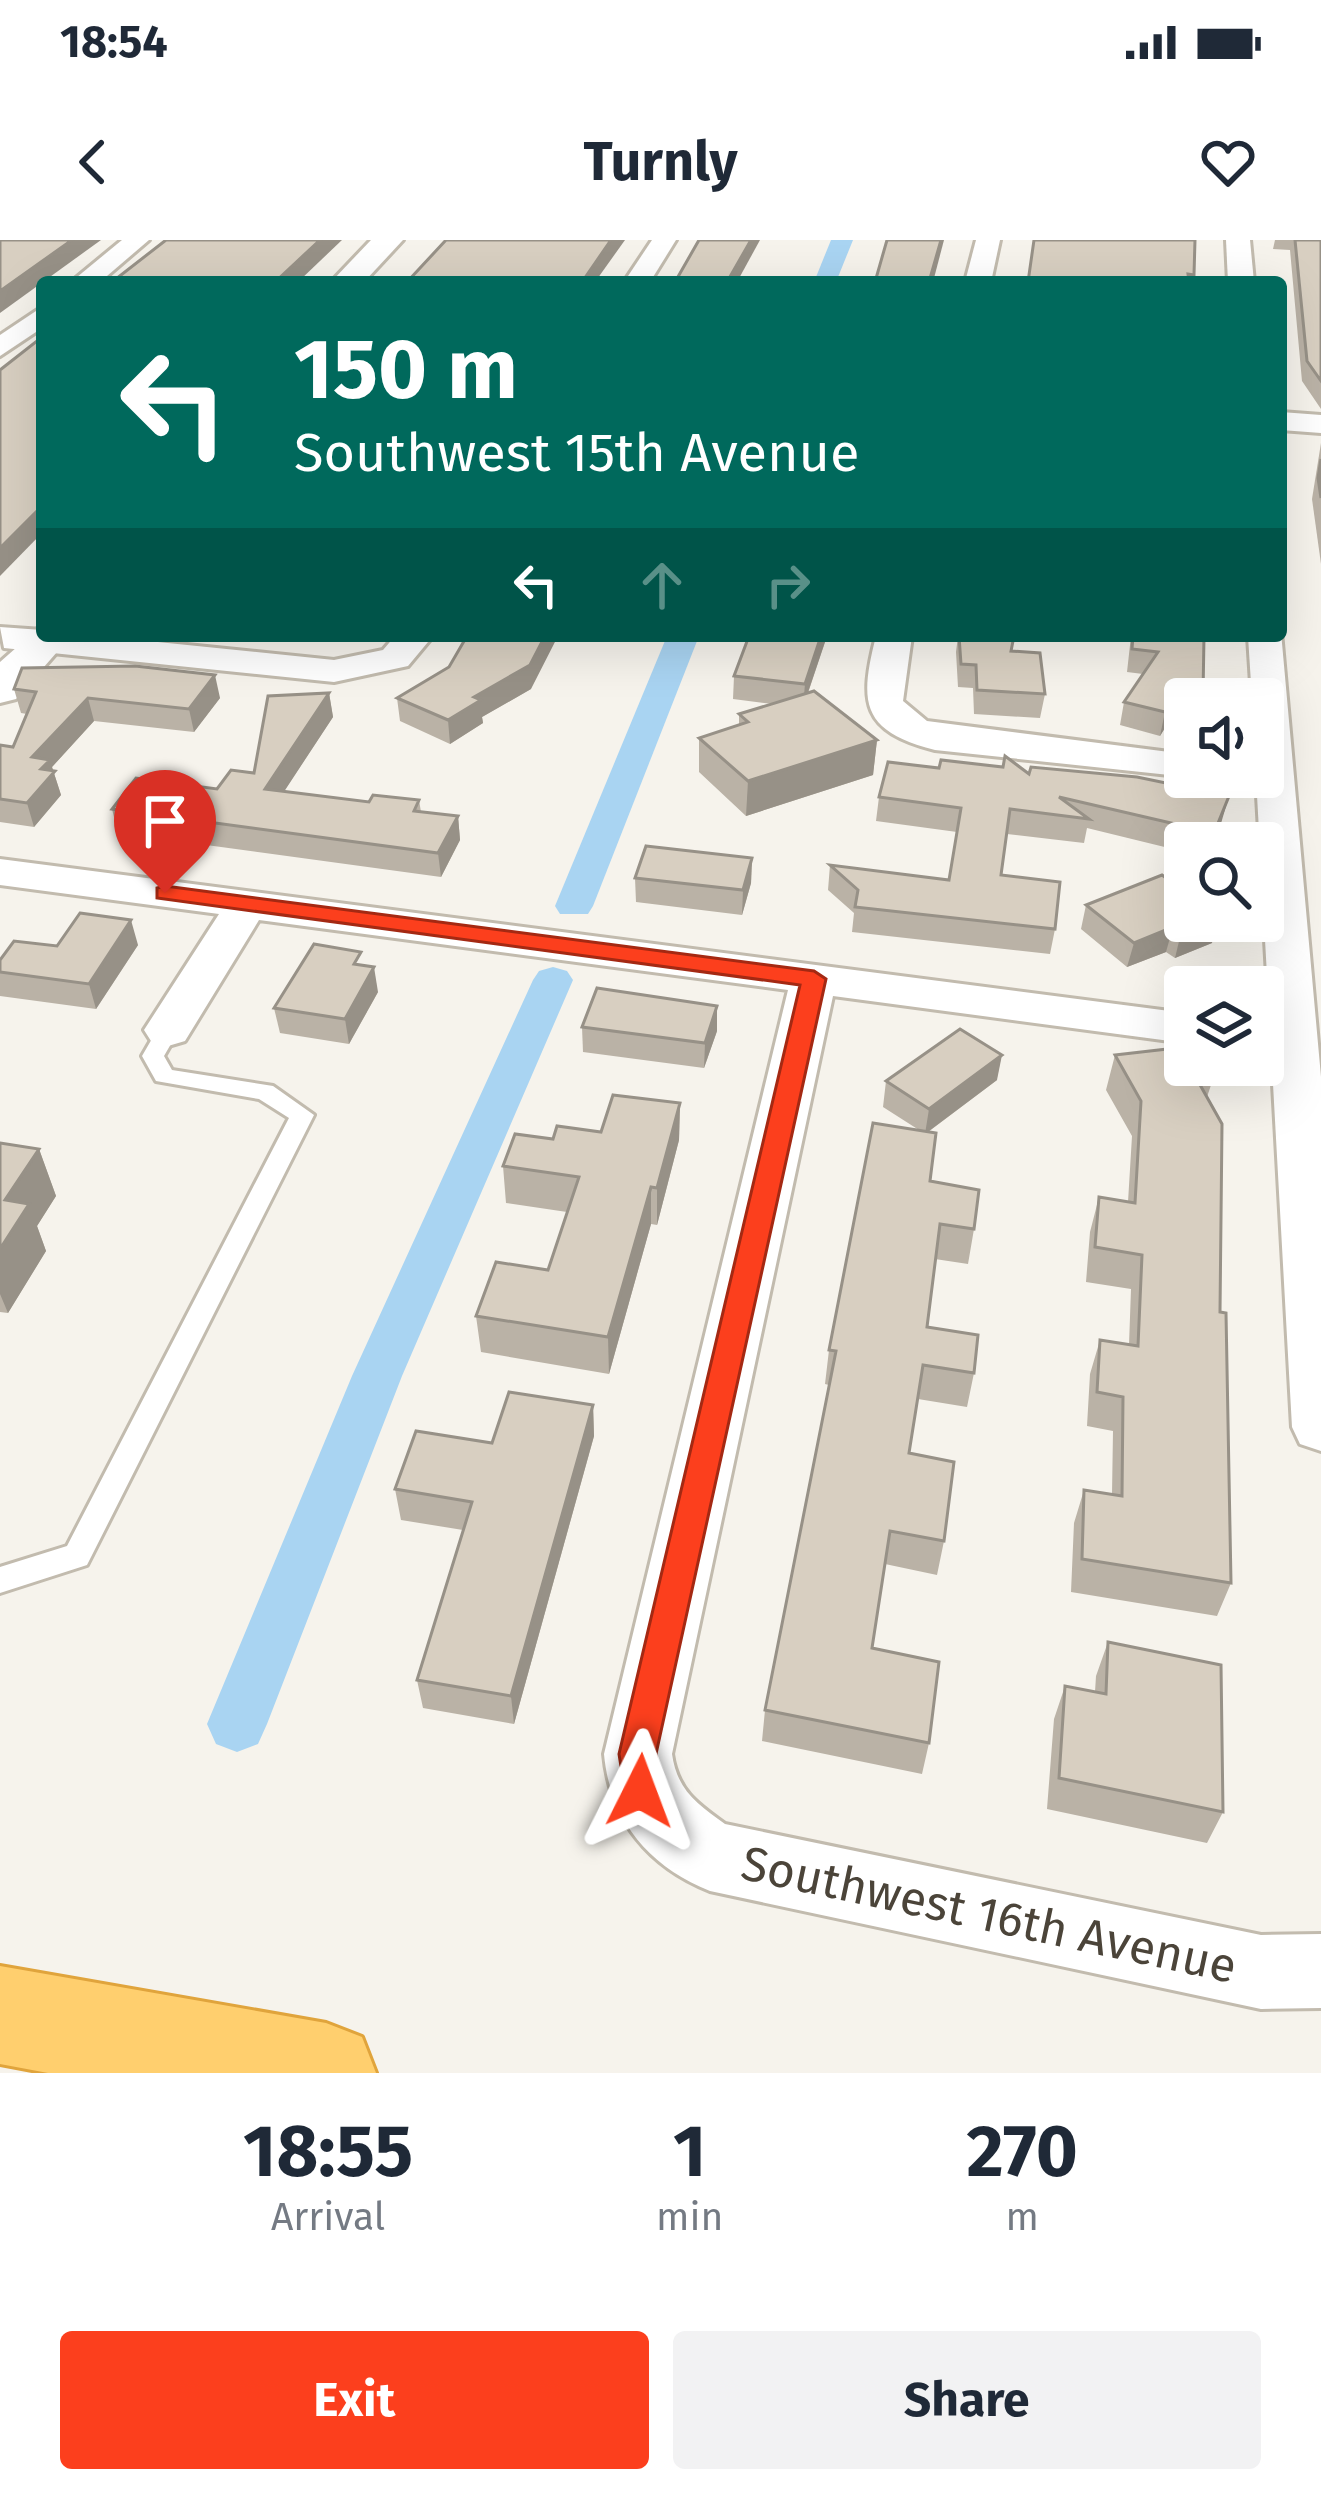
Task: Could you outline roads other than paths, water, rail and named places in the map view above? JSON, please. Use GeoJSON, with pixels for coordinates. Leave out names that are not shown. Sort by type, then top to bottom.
{"type":"FeatureCollection","features":[{"type":"Feature","properties":{"kind":"highway"},"geometry":{"type":"LineString","coordinates":[[0,2015],[326,2073]]}},
{"type":"Feature","properties":{"kind":"street"},"geometry":{"type":"LineString","coordinates":[[92,276],[137,240]]}},
{"type":"Feature","properties":{"kind":"street"},"geometry":{"type":"LineString","coordinates":[[353,276],[388,240]]}},
{"type":"Feature","properties":{"kind":"street"},"geometry":{"type":"LineString","coordinates":[[384,276],[418,240]]}},
{"type":"Feature","properties":{"kind":"street"},"geometry":{"type":"LineString","coordinates":[[641,276],[664,240]]}},
{"type":"Feature","properties":{"kind":"street"},"geometry":{"type":"LineString","coordinates":[[979,276],[988,240]]}},
{"type":"Feature","properties":{"kind":"street"},"geometry":{"type":"LineString","coordinates":[[1238,240],[1241,276]]}},
{"type":"Feature","properties":{"kind":"street"},"geometry":{"type":"LineString","coordinates":[[5,344],[36,320]]}},
{"type":"Feature","properties":{"kind":"street"},"geometry":{"type":"LineString","coordinates":[[5,344],[36,343]]}},
{"type":"Feature","properties":{"kind":"street"},"geometry":{"type":"LineString","coordinates":[[1287,421],[1321,424]]}},
{"type":"Feature","properties":{"kind":"street"},"geometry":{"type":"LineString","coordinates":[[0,688],[28,630]]}},
{"type":"Feature","properties":{"kind":"street"},"geometry":{"type":"LineString","coordinates":[[118,642],[334,671],[394,658],[409,642]]}},
{"type":"Feature","properties":{"kind":"street"},"geometry":{"type":"LineString","coordinates":[[893,642],[880,694],[885,712],[935,738],[1164,764]]}},
{"type":"Feature","properties":{"kind":"street"},"geometry":{"type":"LineString","coordinates":[[1266,642],[1267,678]]}},
{"type":"Feature","properties":{"kind":"street"},"geometry":{"type":"LineString","coordinates":[[1271,798],[1321,1427]]}},
{"type":"Feature","properties":{"kind":"street"},"geometry":{"type":"LineString","coordinates":[[0,872],[1164,1025]]}},
{"type":"Feature","properties":{"kind":"street"},"geometry":{"type":"LineString","coordinates":[[168,1030],[247,904]]}},
{"type":"Feature","properties":{"kind":"street","name":"Southwest 16th Avenue"},"geometry":{"type":"LineString","coordinates":[[814,979],[638,1754],[640,1791],[668,1825],[710,1856],[1262,1972],[1321,1971]]}},
{"type":"Feature","properties":{"kind":"lane"},"geometry":{"type":"LineString","coordinates":[[0,1580],[76,1556],[302,1115],[265,1092],[164,1076],[153,1056],[168,1030]]}},
{"type":"Feature","properties":{"kind":"waterway"},"geometry":{"type":"LineString","coordinates":[[827,276],[842,240]]}},
{"type":"Feature","properties":{"kind":"waterway"},"geometry":{"type":"LineString","coordinates":[[574,906],[681,642]]}},
{"type":"Feature","properties":{"kind":"waterway"},"geometry":{"type":"LineString","coordinates":[[237,1724],[377,1376],[553,980]]}}]}
